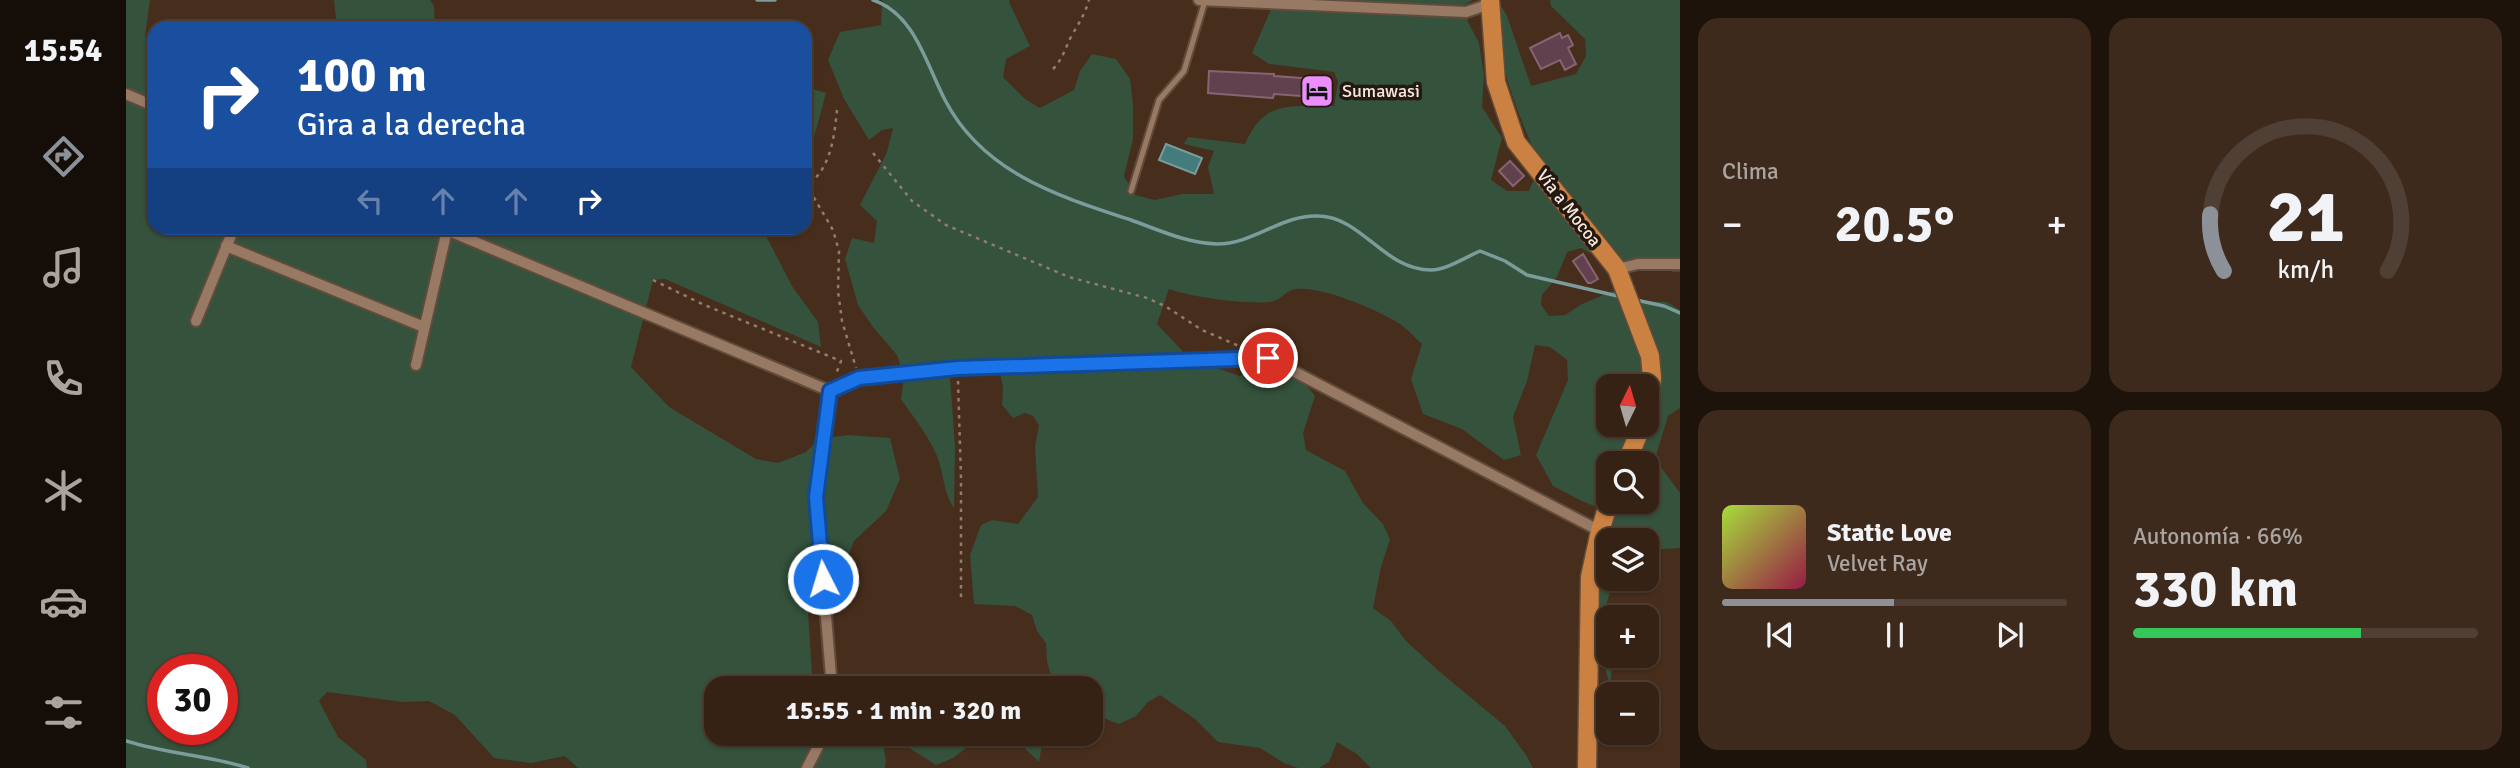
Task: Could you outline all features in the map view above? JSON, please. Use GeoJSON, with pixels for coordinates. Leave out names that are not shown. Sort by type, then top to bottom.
{"type":"FeatureCollection","features":[{"type":"Feature","properties":{"kind":"main road","name":"Vía a Mocoa"},"geometry":{"type":"LineString","coordinates":[[1490,2],[1496,82],[1516,142],[1617,269],[1650,356],[1653,374]]}},
{"type":"Feature","properties":{"kind":"main road"},"geometry":{"type":"LineString","coordinates":[[1587,768],[1590,577],[1596,549]]}},
{"type":"Feature","properties":{"kind":"street"},"geometry":{"type":"LineString","coordinates":[[1202,1],[1466,12],[1490,2]]}},
{"type":"Feature","properties":{"kind":"street"},"geometry":{"type":"LineString","coordinates":[[126,94],[147,103]]}},
{"type":"Feature","properties":{"kind":"street"},"geometry":{"type":"LineString","coordinates":[[195,321],[231,235]]}},
{"type":"Feature","properties":{"kind":"street"},"geometry":{"type":"LineString","coordinates":[[416,365],[444,235]]}},
{"type":"Feature","properties":{"kind":"street"},"geometry":{"type":"LineString","coordinates":[[459,235],[830,391],[859,378],[958,368],[1268,358],[1596,529]]}},
{"type":"Feature","properties":{"kind":"street"},"geometry":{"type":"LineString","coordinates":[[226,246],[424,327]]}},
{"type":"Feature","properties":{"kind":"street"},"geometry":{"type":"LineString","coordinates":[[1617,269],[1638,264],[1680,264]]}},
{"type":"Feature","properties":{"kind":"street"},"geometry":{"type":"LineString","coordinates":[[830,391],[816,497],[831,676]]}},
{"type":"Feature","properties":{"kind":"street"},"geometry":{"type":"LineString","coordinates":[[807,768],[818,746]]}},
{"type":"Feature","properties":{"kind":"lane"},"geometry":{"type":"LineString","coordinates":[[1131,191],[1160,100],[1184,71],[1202,1]]}},
{"type":"Feature","properties":{"kind":"path"},"geometry":{"type":"LineString","coordinates":[[1053,69],[1061,61],[1071,36],[1084,18],[1089,0]]}},
{"type":"Feature","properties":{"kind":"path"},"geometry":{"type":"LineString","coordinates":[[812,184],[830,151],[835,132],[836,110]]}},
{"type":"Feature","properties":{"kind":"path"},"geometry":{"type":"LineString","coordinates":[[873,153],[912,201],[946,225],[1069,277],[1147,298],[1165,306],[1202,330],[1268,358]]}},
{"type":"Feature","properties":{"kind":"path"},"geometry":{"type":"LineString","coordinates":[[812,190],[833,230],[839,251],[837,270],[842,321],[859,378]]}},
{"type":"Feature","properties":{"kind":"path"},"geometry":{"type":"LineString","coordinates":[[653,280],[702,304],[841,361],[830,391]]}},
{"type":"Feature","properties":{"kind":"path"},"geometry":{"type":"LineString","coordinates":[[958,368],[961,601]]}},
{"type":"Feature","properties":{"kind":"green space"},"geometry":{"type":"Polygon","coordinates":[[[126,0],[150,0],[145,37],[147,235],[766,235],[792,286],[818,322],[821,347],[665,279],[653,280],[631,367],[669,407],[756,459],[778,463],[806,452],[819,439],[848,435],[890,438],[900,479],[886,511],[854,541],[833,594],[814,593],[808,613],[812,676],[704,676],[704,746],[884,746],[885,768],[578,768],[565,756],[531,763],[494,758],[455,715],[429,701],[403,702],[327,692],[319,701],[338,737],[366,760],[367,768],[126,768],[126,0]]]}},
{"type":"Feature","properties":{"kind":"green space"},"geometry":{"type":"Polygon","coordinates":[[[334,0],[430,0],[434,6],[435,21],[336,21],[334,0]]]}},
{"type":"Feature","properties":{"kind":"green space"},"geometry":{"type":"Polygon","coordinates":[[[882,0],[1010,0],[1030,46],[1006,59],[1003,77],[1025,99],[1040,108],[1074,90],[1080,71],[1092,54],[1116,59],[1130,79],[1133,105],[1133,139],[1124,176],[1135,195],[1155,200],[1182,194],[1214,194],[1208,167],[1214,151],[1184,144],[1188,137],[1245,144],[1261,119],[1271,112],[1292,106],[1334,106],[1338,82],[1334,72],[1269,64],[1252,53],[1275,0],[1473,0],[1464,5],[1468,22],[1479,43],[1484,75],[1482,107],[1502,138],[1491,180],[1507,191],[1529,191],[1540,164],[1519,114],[1501,57],[1496,23],[1499,2],[1507,16],[1531,86],[1576,74],[1586,56],[1585,39],[1551,6],[1550,0],[1680,0],[1680,272],[1673,272],[1655,260],[1612,261],[1581,248],[1567,252],[1557,277],[1542,295],[1541,305],[1549,316],[1565,315],[1582,304],[1613,291],[1641,301],[1667,302],[1680,310],[1680,408],[1668,416],[1657,451],[1596,451],[1596,507],[1553,486],[1536,455],[1568,380],[1567,360],[1550,347],[1535,345],[1527,381],[1513,417],[1521,455],[1504,460],[1462,429],[1423,414],[1411,379],[1422,344],[1401,325],[1362,305],[1315,290],[1292,290],[1274,301],[1237,302],[1169,289],[1157,324],[1191,360],[1240,376],[1261,367],[1277,368],[1299,379],[1310,390],[1315,396],[1303,433],[1306,450],[1345,471],[1363,503],[1383,524],[1390,539],[1373,608],[1391,621],[1406,641],[1440,672],[1505,726],[1533,768],[1371,768],[1357,754],[1337,742],[1329,762],[1319,768],[1298,768],[1260,748],[1218,742],[1195,719],[1160,695],[1148,702],[1136,716],[1119,724],[1103,717],[1103,676],[1051,676],[1046,643],[1037,631],[1032,615],[1015,606],[974,604],[970,555],[981,525],[992,520],[1018,524],[1038,497],[1035,447],[1039,425],[1033,416],[1025,413],[1013,418],[1002,405],[1003,386],[1000,374],[950,377],[955,446],[954,509],[933,448],[901,399],[904,377],[897,355],[858,305],[845,259],[852,238],[874,243],[877,221],[860,205],[887,152],[893,128],[882,130],[869,140],[844,99],[828,60],[840,32],[881,25],[882,0]]]}},
{"type":"Feature","properties":{"kind":"green space"},"geometry":{"type":"Polygon","coordinates":[[[812,89],[826,93],[812,145],[812,89]]]}},
{"type":"Feature","properties":{"kind":"green space"},"geometry":{"type":"Polygon","coordinates":[[[1659,464],[1680,493],[1680,548],[1659,549],[1659,528],[1609,528],[1614,514],[1659,514],[1659,464]]]}},
{"type":"Feature","properties":{"kind":"green space"},"geometry":{"type":"Polygon","coordinates":[[[1598,591],[1610,591],[1607,605],[1598,605],[1598,591]]]}},
{"type":"Feature","properties":{"kind":"green space"},"geometry":{"type":"Polygon","coordinates":[[[1605,668],[1612,668],[1609,682],[1605,668]]]}},
{"type":"Feature","properties":{"kind":"green space"},"geometry":{"type":"Polygon","coordinates":[[[906,746],[969,746],[953,758],[936,765],[906,746]]]}},
{"type":"Feature","properties":{"kind":"green space"},"geometry":{"type":"Polygon","coordinates":[[[1022,746],[1042,746],[1039,762],[1022,746]]]}},
{"type":"Feature","properties":{"kind":"water"},"geometry":{"type":"Polygon","coordinates":[[[1166,144],[1202,158],[1195,174],[1159,160],[1166,144]]]}},
{"type":"Feature","properties":{"kind":"building"},"geometry":{"type":"Polygon","coordinates":[[[1560,33],[1562,38],[1568,35],[1573,45],[1568,48],[1576,64],[1565,70],[1560,60],[1541,69],[1530,48],[1560,33]]]}},
{"type":"Feature","properties":{"kind":"building"},"geometry":{"type":"Polygon","coordinates":[[[1209,71],[1329,80],[1328,98],[1274,94],[1273,98],[1208,93],[1209,71]]]}},
{"type":"Feature","properties":{"kind":"building"},"geometry":{"type":"Polygon","coordinates":[[[1510,161],[1524,176],[1513,186],[1499,171],[1510,161]]]}},
{"type":"Feature","properties":{"kind":"building"},"geometry":{"type":"Polygon","coordinates":[[[1583,254],[1598,279],[1591,283],[1588,283],[1573,261],[1583,254]]]}},
{"type":"Feature","properties":{"kind":"waterway"},"geometry":{"type":"LineString","coordinates":[[757,0],[775,0]]}},
{"type":"Feature","properties":{"kind":"waterway"},"geometry":{"type":"LineString","coordinates":[[873,0],[899,16],[909,28],[945,100],[961,125],[980,146],[1001,164],[1050,191],[1173,235],[1217,244],[1243,239],[1293,220],[1319,216],[1348,225],[1386,253],[1414,268],[1443,268],[1480,251],[1505,261],[1527,275],[1622,297]]}},
{"type":"Feature","properties":{"kind":"waterway"},"geometry":{"type":"LineString","coordinates":[[1636,300],[1664,306],[1680,313]]}},
{"type":"Feature","properties":{"kind":"waterway"},"geometry":{"type":"LineString","coordinates":[[126,741],[248,768]]}},
{"type":"Feature","properties":{"kind":"place","name":"Sumawasi"},"geometry":{"type":"Point","coordinates":[1317,91]}},
{"type":"Feature","properties":{"kind":"route"},"geometry":{"type":"LineString","coordinates":[[823,579],[816,497],[830,391],[859,378],[958,368],[1268,358]]}}]}
